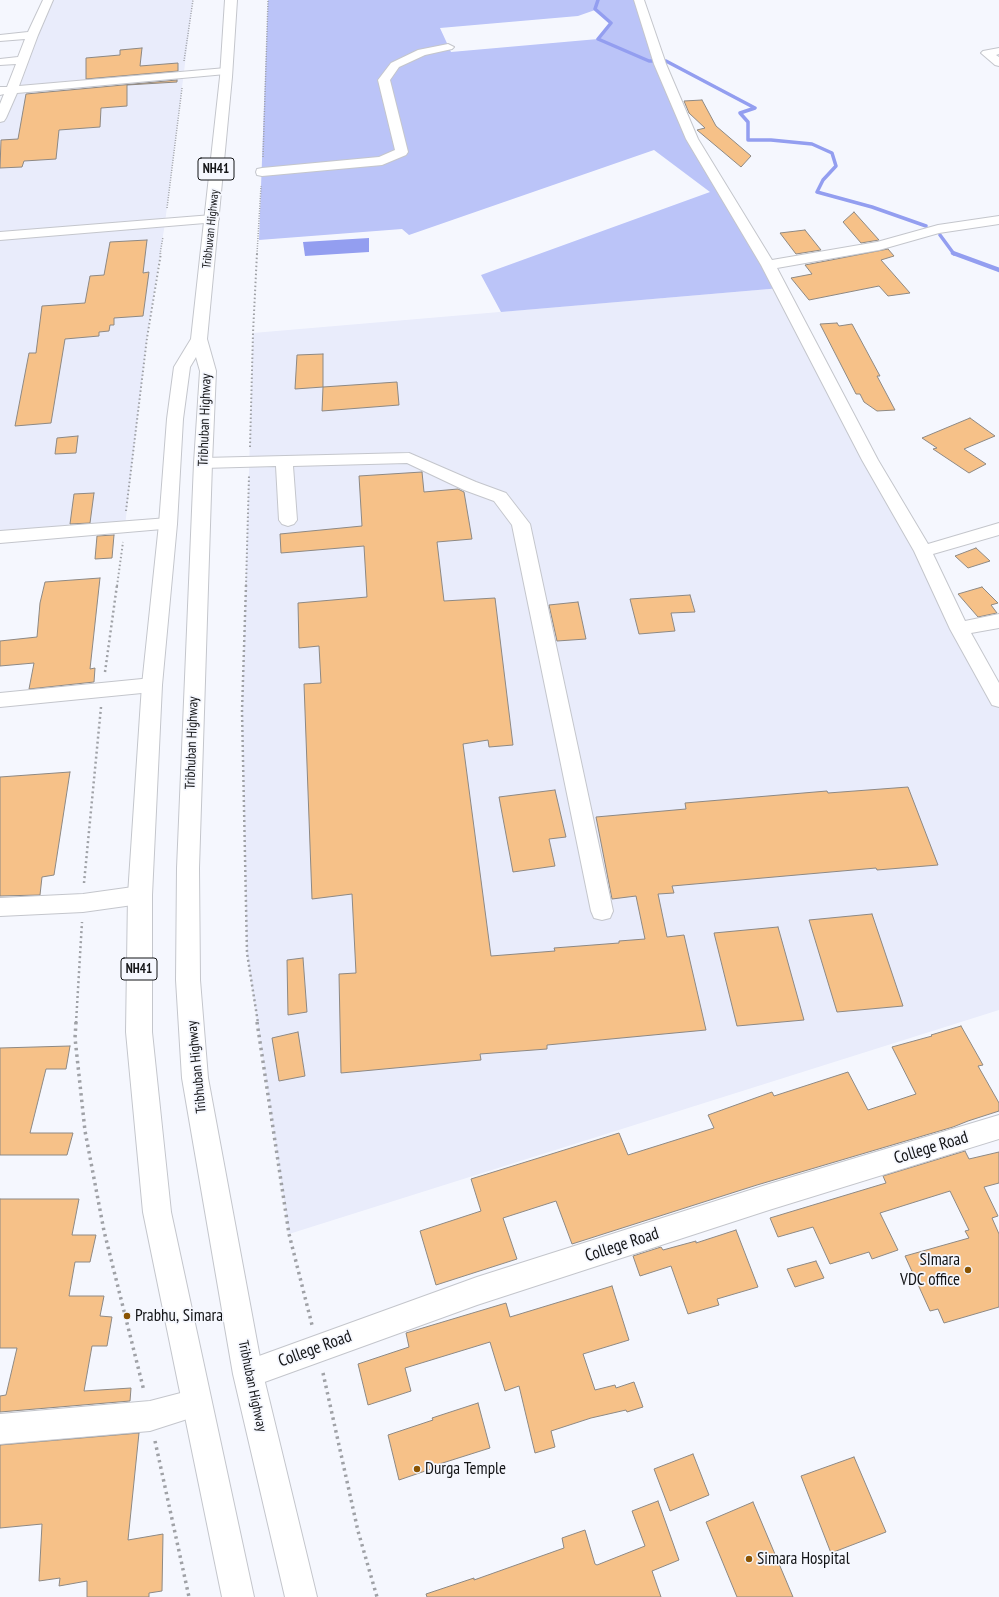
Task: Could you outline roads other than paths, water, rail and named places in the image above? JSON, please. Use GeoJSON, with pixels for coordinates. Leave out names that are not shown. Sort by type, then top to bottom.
{"type":"FeatureCollection","features":[{"type":"Feature","properties":{"kind":"highway","name":"Tribhuvan Highway"},"geometry":{"type":"LineString","coordinates":[[199,338],[212,219],[231,0]]}},
{"type":"Feature","properties":{"kind":"highway","name":"Tribhuban Highway"},"geometry":{"type":"LineString","coordinates":[[199,338],[208,370],[203,463],[188,868],[188,980],[195,1078],[248,1374],[301,1597]]}},
{"type":"Feature","properties":{"kind":"highway","name":"Tribhuban Highway"},"geometry":{"type":"LineString","coordinates":[[199,338],[182,367],[175,419],[168,524],[152,685],[140,895],[139,1032],[157,1212],[238,1597]]}},
{"type":"Feature","properties":{"kind":"street"},"geometry":{"type":"LineString","coordinates":[[0,118],[32,35],[48,0]]}},
{"type":"Feature","properties":{"kind":"street"},"geometry":{"type":"LineString","coordinates":[[640,0],[659,60],[692,139],[768,265],[870,460],[923,551],[959,629],[999,700]]}},
{"type":"Feature","properties":{"kind":"street"},"geometry":{"type":"LineString","coordinates":[[0,38],[32,35]]}},
{"type":"Feature","properties":{"kind":"street"},"geometry":{"type":"LineString","coordinates":[[262,172],[382,161],[402,152],[384,80],[395,65],[422,52],[448,47]]}},
{"type":"Feature","properties":{"kind":"street"},"geometry":{"type":"LineString","coordinates":[[999,51],[987,53],[999,63]]}},
{"type":"Feature","properties":{"kind":"street"},"geometry":{"type":"LineString","coordinates":[[0,62],[23,60]]}},
{"type":"Feature","properties":{"kind":"street"},"geometry":{"type":"LineString","coordinates":[[0,91],[226,71]]}},
{"type":"Feature","properties":{"kind":"street"},"geometry":{"type":"LineString","coordinates":[[0,236],[212,219]]}},
{"type":"Feature","properties":{"kind":"street"},"geometry":{"type":"LineString","coordinates":[[768,265],[879,246],[938,229],[999,220]]}},
{"type":"Feature","properties":{"kind":"street"},"geometry":{"type":"LineString","coordinates":[[203,463],[409,458],[470,486],[500,497],[521,524],[602,911]]}},
{"type":"Feature","properties":{"kind":"street"},"geometry":{"type":"LineString","coordinates":[[284,460],[288,520]]}},
{"type":"Feature","properties":{"kind":"street"},"geometry":{"type":"LineString","coordinates":[[0,537],[168,524]]}},
{"type":"Feature","properties":{"kind":"street"},"geometry":{"type":"LineString","coordinates":[[923,551],[999,529]]}},
{"type":"Feature","properties":{"kind":"street"},"geometry":{"type":"LineString","coordinates":[[959,629],[999,622]]}},
{"type":"Feature","properties":{"kind":"street"},"geometry":{"type":"LineString","coordinates":[[0,700],[152,685]]}},
{"type":"Feature","properties":{"kind":"street"},"geometry":{"type":"LineString","coordinates":[[0,907],[83,903],[140,895]]}},
{"type":"Feature","properties":{"kind":"street","name":"College Road"},"geometry":{"type":"LineString","coordinates":[[248,1374],[500,1284],[769,1197],[999,1127]]}},
{"type":"Feature","properties":{"kind":"street"},"geometry":{"type":"LineString","coordinates":[[0,1429],[150,1416],[196,1402]]}},
{"type":"Feature","properties":{"kind":"waterway"},"geometry":{"type":"LineString","coordinates":[[598,0],[595,9],[611,23],[598,39],[649,61],[666,61],[755,108],[740,113],[748,122],[748,140],[771,140],[812,144],[832,153],[836,166],[823,180],[817,192],[872,207],[926,226]]}},
{"type":"Feature","properties":{"kind":"waterway"},"geometry":{"type":"LineString","coordinates":[[940,235],[953,253]]}},
{"type":"Feature","properties":{"kind":"waterway"},"geometry":{"type":"LineString","coordinates":[[953,253],[999,270]]}},
{"type":"Feature","properties":{"kind":"place","name":"SImara VDC office"},"geometry":{"type":"Point","coordinates":[968,1270]}},
{"type":"Feature","properties":{"kind":"place","name":"Prabhu, Simara"},"geometry":{"type":"Point","coordinates":[127,1316]}},
{"type":"Feature","properties":{"kind":"place","name":"Durga Temple"},"geometry":{"type":"Point","coordinates":[417,1469]}},
{"type":"Feature","properties":{"kind":"place","name":"Simara Hospital"},"geometry":{"type":"Point","coordinates":[749,1559]}}]}
